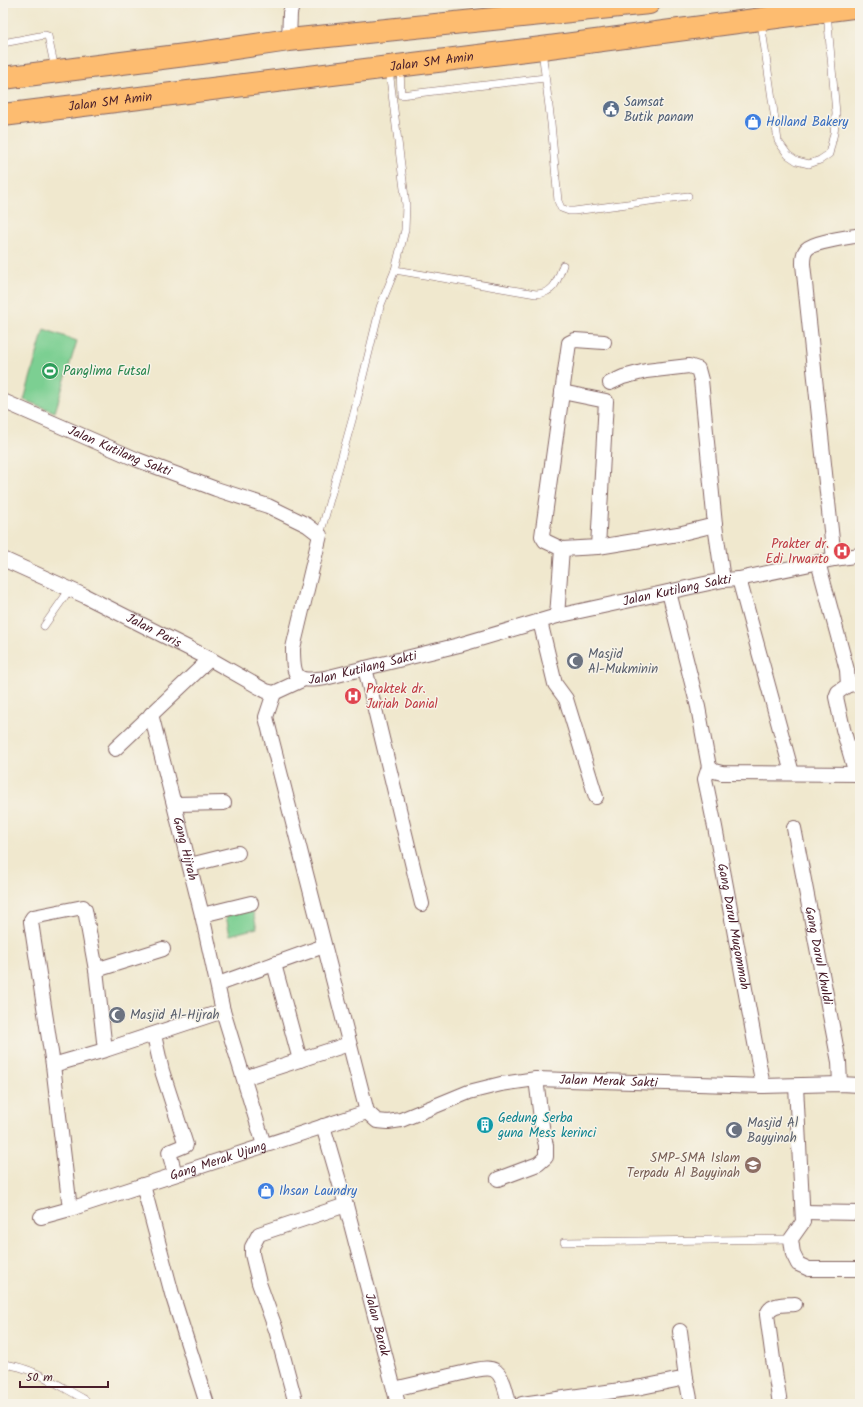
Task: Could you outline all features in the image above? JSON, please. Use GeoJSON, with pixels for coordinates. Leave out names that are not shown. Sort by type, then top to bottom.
{"type":"FeatureCollection","features":[{"type":"Feature","properties":{"kind":"main road"},"geometry":{"type":"LineString","coordinates":[[3,78],[201,53],[289,40],[650,3]]}},
{"type":"Feature","properties":{"kind":"main road","name":"Jalan SM Amin"},"geometry":{"type":"LineString","coordinates":[[3,115],[542,48],[860,6]]}},
{"type":"Feature","properties":{"kind":"street"},"geometry":{"type":"LineString","coordinates":[[289,40],[290,13],[293,3]]}},
{"type":"Feature","properties":{"kind":"street"},"geometry":{"type":"LineString","coordinates":[[834,559],[803,256],[807,248],[815,244],[860,235]]}},
{"type":"Feature","properties":{"kind":"street"},"geometry":{"type":"LineString","coordinates":[[604,342],[575,340],[569,343],[542,536],[545,541],[562,549],[598,547],[678,534],[715,525]]}},
{"type":"Feature","properties":{"kind":"street"},"geometry":{"type":"LineString","coordinates":[[610,383],[623,377],[646,371],[689,366],[698,368],[701,380],[715,525],[723,580]]}},
{"type":"Feature","properties":{"kind":"street"},"geometry":{"type":"LineString","coordinates":[[562,392],[606,401],[598,547]]}},
{"type":"Feature","properties":{"kind":"street","name":"Jalan Kutilang Sakti"},"geometry":{"type":"LineString","coordinates":[[3,401],[138,460],[216,489],[268,506],[307,526],[320,535],[293,648],[293,665],[296,674],[302,680],[325,678],[459,645],[557,616],[723,580],[739,579],[818,562],[860,555]]}},
{"type":"Feature","properties":{"kind":"street"},"geometry":{"type":"LineString","coordinates":[[557,616],[562,549]]}},
{"type":"Feature","properties":{"kind":"street","name":"Jalan Paris"},"geometry":{"type":"LineString","coordinates":[[3,559],[70,589],[210,659],[266,691],[274,693]]}},
{"type":"Feature","properties":{"kind":"street"},"geometry":{"type":"LineString","coordinates":[[709,767],[714,771],[722,773],[858,774],[843,729],[836,697],[838,692],[854,684],[847,670],[818,562]]}},
{"type":"Feature","properties":{"kind":"street"},"geometry":{"type":"LineString","coordinates":[[739,579],[792,773]]}},
{"type":"Feature","properties":{"kind":"street","name":"Gang Darul Muqommah"},"geometry":{"type":"LineString","coordinates":[[670,592],[698,707],[709,767],[705,779],[763,1086]]}},
{"type":"Feature","properties":{"kind":"street"},"geometry":{"type":"LineString","coordinates":[[540,620],[555,684],[566,699],[596,797]]}},
{"type":"Feature","properties":{"kind":"street"},"geometry":{"type":"LineString","coordinates":[[115,750],[210,659]]}},
{"type":"Feature","properties":{"kind":"street"},"geometry":{"type":"LineString","coordinates":[[365,668],[422,904]]}},
{"type":"Feature","properties":{"kind":"street"},"geometry":{"type":"LineString","coordinates":[[302,680],[274,693],[266,717],[367,1112]]}},
{"type":"Feature","properties":{"kind":"street","name":"Gang Hijrah"},"geometry":{"type":"LineString","coordinates":[[151,714],[190,865],[223,1011],[264,1145]]}},
{"type":"Feature","properties":{"kind":"street"},"geometry":{"type":"LineString","coordinates":[[175,804],[224,803]]}},
{"type":"Feature","properties":{"kind":"street","name":"Gang Darul Khuldi"},"geometry":{"type":"LineString","coordinates":[[794,828],[839,1062],[840,1084]]}},
{"type":"Feature","properties":{"kind":"street"},"geometry":{"type":"LineString","coordinates":[[190,865],[238,853]]}},
{"type":"Feature","properties":{"kind":"street"},"geometry":{"type":"LineString","coordinates":[[202,915],[251,903]]}},
{"type":"Feature","properties":{"kind":"street"},"geometry":{"type":"LineString","coordinates":[[70,1209],[53,1064],[31,922],[32,918],[84,908],[96,970],[105,1050]]}},
{"type":"Feature","properties":{"kind":"street"},"geometry":{"type":"LineString","coordinates":[[218,984],[324,946]]}},
{"type":"Feature","properties":{"kind":"street"},"geometry":{"type":"LineString","coordinates":[[96,970],[163,949]]}},
{"type":"Feature","properties":{"kind":"street"},"geometry":{"type":"LineString","coordinates":[[274,964],[300,1060]]}},
{"type":"Feature","properties":{"kind":"street"},"geometry":{"type":"LineString","coordinates":[[53,1064],[154,1035],[223,1011]]}},
{"type":"Feature","properties":{"kind":"street"},"geometry":{"type":"LineString","coordinates":[[154,1035],[162,1070],[186,1145],[168,1152],[175,1174]]}},
{"type":"Feature","properties":{"kind":"street"},"geometry":{"type":"LineString","coordinates":[[244,1078],[349,1044]]}},
{"type":"Feature","properties":{"kind":"street"},"geometry":{"type":"LineString","coordinates":[[498,1179],[538,1164],[546,1157],[546,1145],[543,1134],[536,1079]]}},
{"type":"Feature","properties":{"kind":"street","name":"Jalan Merak Sakti"},"geometry":{"type":"LineString","coordinates":[[367,1112],[377,1121],[388,1122],[401,1120],[469,1092],[501,1084],[536,1079],[763,1086],[840,1084],[860,1085]]}},
{"type":"Feature","properties":{"kind":"street"},"geometry":{"type":"LineString","coordinates":[[796,1086],[803,1222],[791,1239],[793,1254],[798,1264],[809,1269],[860,1269]]}},
{"type":"Feature","properties":{"kind":"street","name":"Gang Merak Ujung"},"geometry":{"type":"LineString","coordinates":[[41,1217],[70,1209],[367,1112]]}},
{"type":"Feature","properties":{"kind":"street","name":"Jalan Barak"},"geometry":{"type":"LineString","coordinates":[[323,1126],[346,1205],[398,1404]]}},
{"type":"Feature","properties":{"kind":"street"},"geometry":{"type":"LineString","coordinates":[[144,1185],[172,1294],[207,1404]]}},
{"type":"Feature","properties":{"kind":"street"},"geometry":{"type":"LineString","coordinates":[[296,1404],[276,1330],[259,1283],[252,1254],[252,1247],[259,1234],[346,1205]]}},
{"type":"Feature","properties":{"kind":"street"},"geometry":{"type":"LineString","coordinates":[[802,1212],[860,1213]]}},
{"type":"Feature","properties":{"kind":"street"},"geometry":{"type":"LineString","coordinates":[[780,1404],[767,1315],[768,1310],[773,1306],[795,1304]]}},
{"type":"Feature","properties":{"kind":"street"},"geometry":{"type":"LineString","coordinates":[[680,1331],[691,1404]]}},
{"type":"Feature","properties":{"kind":"street"},"geometry":{"type":"LineString","coordinates":[[394,1389],[475,1370],[494,1370],[498,1373],[504,1383],[509,1404]]}},
{"type":"Feature","properties":{"kind":"street"},"geometry":{"type":"LineString","coordinates":[[522,1404],[642,1387],[686,1378]]}},
{"type":"Feature","properties":{"kind":"lane"},"geometry":{"type":"LineString","coordinates":[[761,19],[778,141],[788,156],[797,161],[809,164],[820,160],[829,154],[834,133],[836,113],[827,10]]}},
{"type":"Feature","properties":{"kind":"lane"},"geometry":{"type":"LineString","coordinates":[[3,43],[45,35],[48,36],[50,39],[55,71]]}},
{"type":"Feature","properties":{"kind":"lane"},"geometry":{"type":"LineString","coordinates":[[542,48],[558,201],[561,208],[574,211],[688,196]]}},
{"type":"Feature","properties":{"kind":"lane"},"geometry":{"type":"LineString","coordinates":[[394,66],[401,95],[545,78]]}},
{"type":"Feature","properties":{"kind":"lane"},"geometry":{"type":"LineString","coordinates":[[320,535],[354,413],[380,307],[395,270],[405,230],[406,205],[394,66]]}},
{"type":"Feature","properties":{"kind":"lane"},"geometry":{"type":"LineString","coordinates":[[395,270],[536,294],[548,292],[554,286],[563,265]]}},
{"type":"Feature","properties":{"kind":"lane"},"geometry":{"type":"LineString","coordinates":[[44,626],[70,589]]}},
{"type":"Feature","properties":{"kind":"lane"},"geometry":{"type":"LineString","coordinates":[[564,1242],[791,1239]]}},
{"type":"Feature","properties":{"kind":"lane"},"geometry":{"type":"LineString","coordinates":[[3,1364],[15,1365],[36,1373],[89,1404]]}},
{"type":"Feature","properties":{"kind":"green space","name":"Panglima Futsal"},"geometry":{"type":"Polygon","coordinates":[[[44,329],[77,341],[55,412],[24,400],[44,329]]]}},
{"type":"Feature","properties":{"kind":"green space"},"geometry":{"type":"Polygon","coordinates":[[[252,909],[257,928],[230,935],[226,916],[252,909]]]}},
{"type":"Feature","properties":{"kind":"place","name":"Samsat Butik panam"},"geometry":{"type":"Point","coordinates":[611,109]}},
{"type":"Feature","properties":{"kind":"place","name":"Holland Bakery"},"geometry":{"type":"Point","coordinates":[753,122]}},
{"type":"Feature","properties":{"kind":"place","name":"Panglima Futsal"},"geometry":{"type":"Point","coordinates":[50,371]}},
{"type":"Feature","properties":{"kind":"place","name":"Prakter dr. Edi Irwanto"},"geometry":{"type":"Point","coordinates":[842,551]}},
{"type":"Feature","properties":{"kind":"place","name":"Masjid Al-Mukminin"},"geometry":{"type":"Point","coordinates":[575,661]}},
{"type":"Feature","properties":{"kind":"place","name":"Praktek dr. Juriah Danial"},"geometry":{"type":"Point","coordinates":[353,696]}},
{"type":"Feature","properties":{"kind":"place","name":"Masjid Al-Hijrah"},"geometry":{"type":"Point","coordinates":[117,1015]}},
{"type":"Feature","properties":{"kind":"place","name":"Gedung Serba guna Mess kerinci"},"geometry":{"type":"Point","coordinates":[485,1125]}},
{"type":"Feature","properties":{"kind":"place","name":"Masjid Al Bayyinah"},"geometry":{"type":"Point","coordinates":[734,1130]}},
{"type":"Feature","properties":{"kind":"place","name":"SMP-SMA Islam Terpadu Al Bayyinah"},"geometry":{"type":"Point","coordinates":[753,1165]}},
{"type":"Feature","properties":{"kind":"place","name":"Ihsan Laundry"},"geometry":{"type":"Point","coordinates":[266,1191]}}]}
